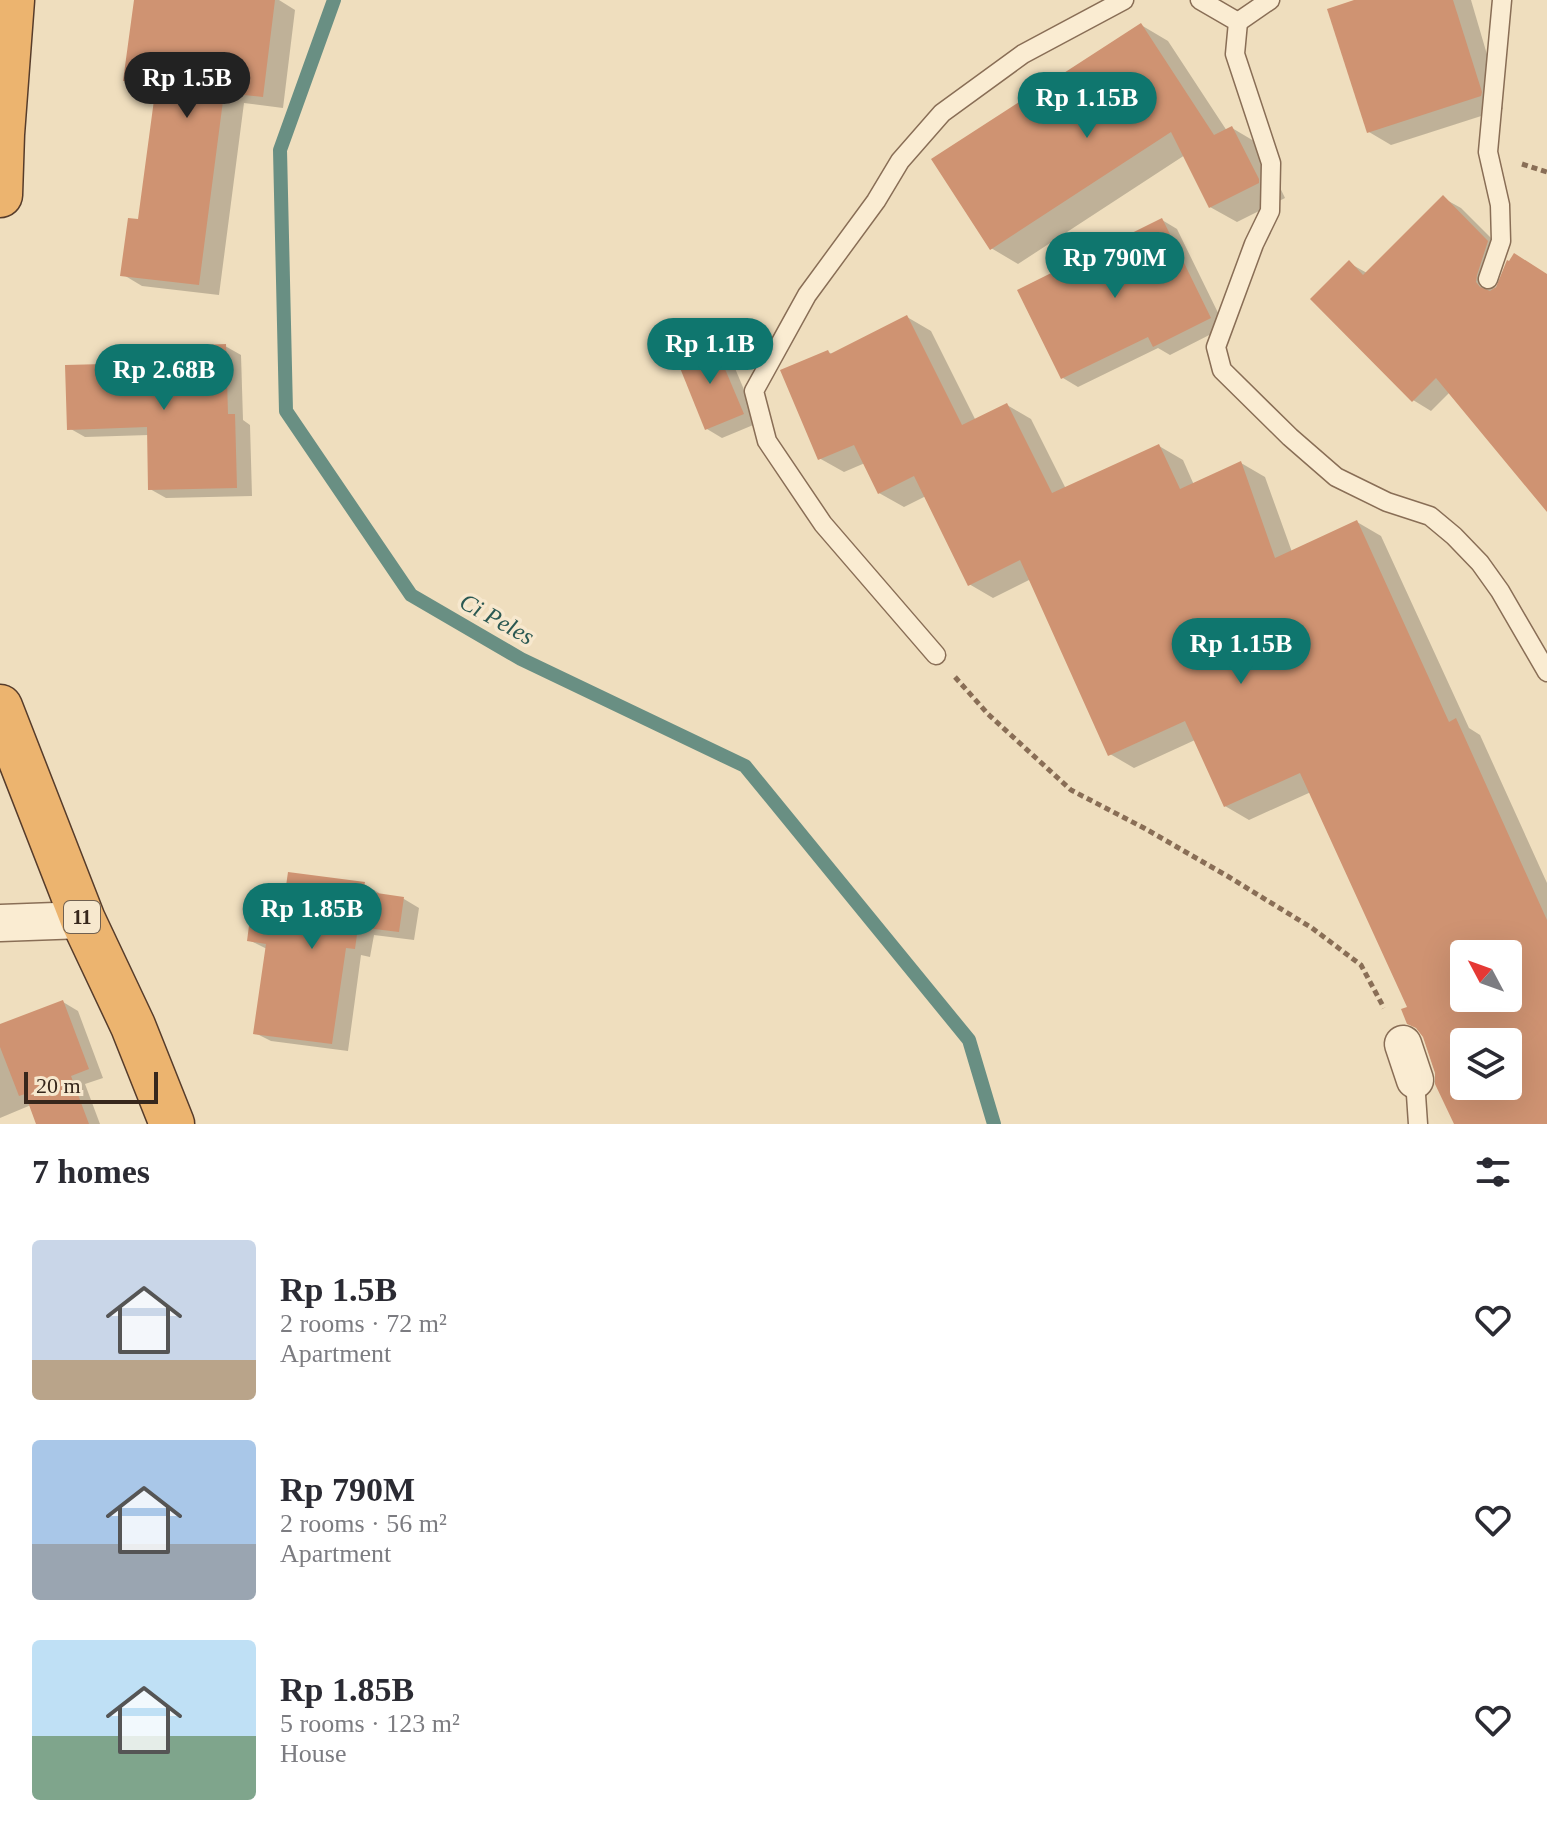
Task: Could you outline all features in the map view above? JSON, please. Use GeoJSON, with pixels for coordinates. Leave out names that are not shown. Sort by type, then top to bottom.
{"type":"FeatureCollection","features":[{"type":"Feature","properties":{"kind":"highway"},"geometry":{"type":"LineString","coordinates":[[0,195],[12,0]]}},
{"type":"Feature","properties":{"kind":"highway","name":"11"},"geometry":{"type":"LineString","coordinates":[[0,707],[83,920],[133,1026],[172,1124]]}},
{"type":"Feature","properties":{"kind":"street"},"geometry":{"type":"LineString","coordinates":[[0,923],[83,920]]}},
{"type":"Feature","properties":{"kind":"street"},"geometry":{"type":"LineString","coordinates":[[1403,1044],[1415,1080]]}},
{"type":"Feature","properties":{"kind":"lane"},"geometry":{"type":"LineString","coordinates":[[936,655],[823,524],[767,441],[754,391],[807,295],[876,201],[900,161],[942,113],[1023,54],[1124,0]]}},
{"type":"Feature","properties":{"kind":"lane"},"geometry":{"type":"LineString","coordinates":[[1200,0],[1238,22]]}},
{"type":"Feature","properties":{"kind":"lane"},"geometry":{"type":"LineString","coordinates":[[1238,22],[1270,0]]}},
{"type":"Feature","properties":{"kind":"lane"},"geometry":{"type":"LineString","coordinates":[[1488,279],[1501,241],[1500,205],[1488,152],[1502,0]]}},
{"type":"Feature","properties":{"kind":"lane"},"geometry":{"type":"LineString","coordinates":[[1238,22],[1235,54],[1271,163],[1270,211],[1254,244],[1216,347],[1222,370],[1336,477],[1387,502],[1430,516],[1454,536],[1480,563],[1500,591],[1547,672]]}},
{"type":"Feature","properties":{"kind":"lane"},"geometry":{"type":"LineString","coordinates":[[1415,1080],[1418,1124]]}},
{"type":"Feature","properties":{"kind":"path"},"geometry":{"type":"LineString","coordinates":[[936,655],[988,714],[1071,790],[1229,877],[1312,928],[1361,965],[1403,1044]]}},
{"type":"Feature","properties":{"kind":"building"},"geometry":{"type":"Polygon","coordinates":[[[134,0],[275,0],[263,97],[224,93],[199,285],[120,276],[128,218],[138,219],[156,85],[123,81],[134,0]]]}},
{"type":"Feature","properties":{"kind":"building"},"geometry":{"type":"Polygon","coordinates":[[[1354,0],[1453,0],[1481,96],[1367,133],[1327,9],[1354,0]]]}},
{"type":"Feature","properties":{"kind":"building"},"geometry":{"type":"Polygon","coordinates":[[[1141,23],[1214,135],[1232,126],[1259,183],[1209,208],[1171,132],[990,250],[931,159],[1141,23]]]}},
{"type":"Feature","properties":{"kind":"building"},"geometry":{"type":"Polygon","coordinates":[[[1443,195],[1488,241],[1477,275],[1476,282],[1480,287],[1490,291],[1496,287],[1507,260],[1514,253],[1547,274],[1547,512],[1436,378],[1412,402],[1310,299],[1349,260],[1363,275],[1443,195]]]}},
{"type":"Feature","properties":{"kind":"building"},"geometry":{"type":"Polygon","coordinates":[[[1162,218],[1211,318],[1153,347],[1148,337],[1061,379],[1017,290],[1162,218]]]}},
{"type":"Feature","properties":{"kind":"building"},"geometry":{"type":"Polygon","coordinates":[[[907,315],[962,425],[1007,403],[1052,493],[1159,444],[1180,489],[1241,461],[1275,558],[1357,520],[1449,722],[1456,718],[1547,920],[1547,1124],[1454,1124],[1435,1084],[1435,1073],[1423,1037],[1416,1028],[1407,1024],[1401,1009],[1407,1007],[1300,773],[1224,807],[1185,721],[1108,756],[1020,560],[968,586],[914,476],[878,494],[854,445],[818,460],[780,370],[828,350],[830,354],[907,315]]]}},
{"type":"Feature","properties":{"kind":"building"},"geometry":{"type":"Polygon","coordinates":[[[714,343],[744,414],[705,430],[676,358],[714,343]]]}},
{"type":"Feature","properties":{"kind":"building"},"geometry":{"type":"Polygon","coordinates":[[[226,344],[228,414],[235,414],[237,488],[148,490],[147,427],[67,430],[65,365],[143,363],[143,347],[226,344]]]}},
{"type":"Feature","properties":{"kind":"building"},"geometry":{"type":"Polygon","coordinates":[[[288,872],[365,882],[363,891],[404,897],[399,932],[358,927],[355,949],[346,948],[332,1044],[253,1034],[266,944],[247,941],[252,903],[283,907],[288,872]]]}},
{"type":"Feature","properties":{"kind":"building"},"geometry":{"type":"Polygon","coordinates":[[[63,1000],[89,1069],[71,1076],[89,1124],[36,1124],[25,1094],[19,1096],[0,1047],[0,1024],[63,1000]]]}},
{"type":"Feature","properties":{"kind":"waterway","name":"Ci Peles"},"geometry":{"type":"LineString","coordinates":[[334,0],[280,150],[286,411],[411,595],[521,659],[745,766],[969,1040],[994,1124]]}}]}
